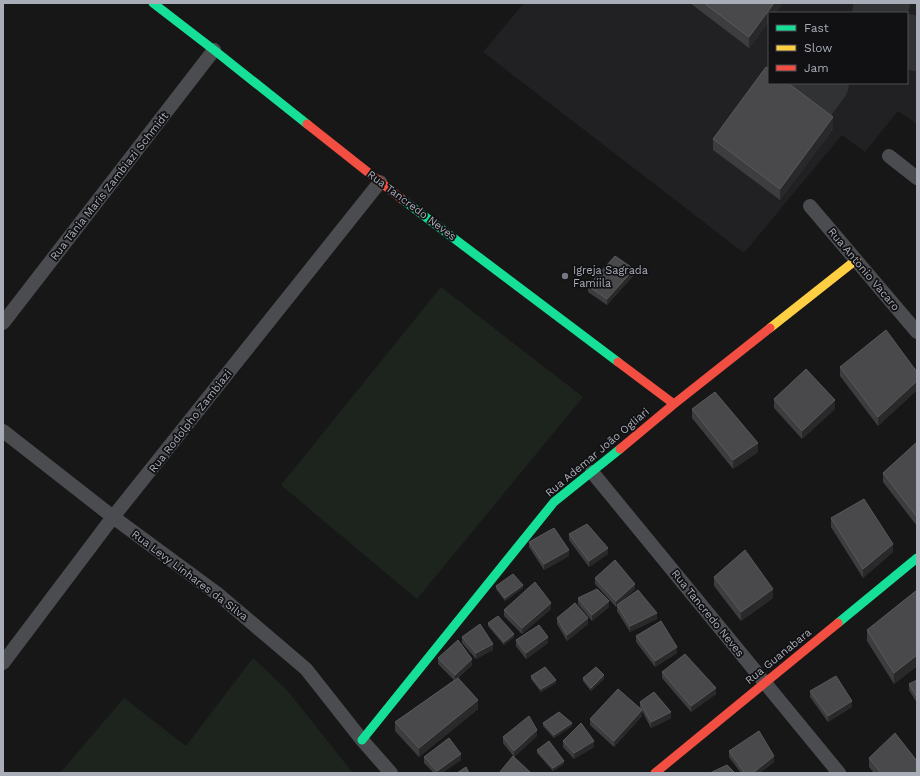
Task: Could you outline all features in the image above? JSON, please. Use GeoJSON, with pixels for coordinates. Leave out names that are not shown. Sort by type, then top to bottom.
{"type":"FeatureCollection","features":[{"type":"Feature","properties":{"kind":"street","name":"Rua Tancredo Neves"},"geometry":{"type":"LineString","coordinates":[[153,3],[380,182],[674,404]]}},
{"type":"Feature","properties":{"kind":"street","name":"Rua Tânia Maris Zambiazi Schmidt"},"geometry":{"type":"LineString","coordinates":[[3,323],[214,50]]}},
{"type":"Feature","properties":{"kind":"street"},"geometry":{"type":"LineString","coordinates":[[889,156],[917,178]]}},
{"type":"Feature","properties":{"kind":"street","name":"Rua Rodolpho Zambiazi"},"geometry":{"type":"LineString","coordinates":[[3,662],[113,517],[380,182]]}},
{"type":"Feature","properties":{"kind":"street","name":"Rua Antonio Vacaro"},"geometry":{"type":"LineString","coordinates":[[810,206],[917,332]]}},
{"type":"Feature","properties":{"kind":"street","name":"Rua Ademar João Ogliari"},"geometry":{"type":"LineString","coordinates":[[362,740],[554,502],[674,404],[856,260]]}},
{"type":"Feature","properties":{"kind":"street","name":"Rua Levy Linhares da Silva"},"geometry":{"type":"LineString","coordinates":[[3,431],[113,517],[219,595],[306,669],[362,740],[391,773]]}},
{"type":"Feature","properties":{"kind":"street","name":"Rua Tancredo Neves"},"geometry":{"type":"LineString","coordinates":[[592,472],[839,773]]}},
{"type":"Feature","properties":{"kind":"street","name":"Rua Guanabara"},"geometry":{"type":"LineString","coordinates":[[655,773],[917,558]]}},
{"type":"Feature","properties":{"kind":"shaded area"},"geometry":{"type":"Polygon","coordinates":[[[524,3],[917,3],[917,124],[898,111],[865,152],[842,135],[744,253],[483,52],[524,3]]]}},
{"type":"Feature","properties":{"kind":"shaded area"},"geometry":{"type":"Polygon","coordinates":[[[441,287],[583,397],[417,599],[281,485],[441,287]]]}},
{"type":"Feature","properties":{"kind":"shaded area"},"geometry":{"type":"Polygon","coordinates":[[[253,658],[287,690],[353,773],[61,772],[124,698],[186,746],[253,658]]]}},
{"type":"Feature","properties":{"kind":"building"},"geometry":{"type":"Polygon","coordinates":[[[704,3],[774,3],[749,37],[704,3]]]}},
{"type":"Feature","properties":{"kind":"building"},"geometry":{"type":"Polygon","coordinates":[[[766,67],[768,68],[768,84],[789,84],[833,117],[780,189],[713,139],[766,67]]]}},
{"type":"Feature","properties":{"kind":"building"},"geometry":{"type":"Polygon","coordinates":[[[615,256],[634,269],[607,299],[588,286],[615,256]]]}},
{"type":"Feature","properties":{"kind":"building"},"geometry":{"type":"Polygon","coordinates":[[[886,330],[917,372],[917,381],[878,417],[840,367],[886,330]]]}},
{"type":"Feature","properties":{"kind":"building"},"geometry":{"type":"Polygon","coordinates":[[[806,369],[835,400],[802,431],[774,399],[806,369]]]}},
{"type":"Feature","properties":{"kind":"building"},"geometry":{"type":"Polygon","coordinates":[[[715,392],[758,443],[733,460],[692,409],[715,392]]]}},
{"type":"Feature","properties":{"kind":"building"},"geometry":{"type":"Polygon","coordinates":[[[917,442],[917,517],[883,473],[917,442]]]}},
{"type":"Feature","properties":{"kind":"building"},"geometry":{"type":"Polygon","coordinates":[[[864,499],[893,544],[863,569],[831,518],[864,499]]]}},
{"type":"Feature","properties":{"kind":"building"},"geometry":{"type":"Polygon","coordinates":[[[587,524],[608,548],[589,561],[569,534],[587,524]]]}},
{"type":"Feature","properties":{"kind":"building"},"geometry":{"type":"Polygon","coordinates":[[[554,528],[569,550],[544,564],[529,542],[554,528]]]}},
{"type":"Feature","properties":{"kind":"building"},"geometry":{"type":"Polygon","coordinates":[[[745,550],[773,589],[741,612],[714,577],[745,550]]]}},
{"type":"Feature","properties":{"kind":"building"},"geometry":{"type":"Polygon","coordinates":[[[615,560],[635,584],[616,601],[595,578],[615,560]]]}},
{"type":"Feature","properties":{"kind":"building"},"geometry":{"type":"Polygon","coordinates":[[[513,574],[523,585],[505,598],[496,586],[513,574]]]}},
{"type":"Feature","properties":{"kind":"building"},"geometry":{"type":"Polygon","coordinates":[[[535,582],[551,603],[522,628],[504,610],[535,582]]]}},
{"type":"Feature","properties":{"kind":"building"},"geometry":{"type":"Polygon","coordinates":[[[597,589],[609,601],[592,615],[578,598],[597,589]]]}},
{"type":"Feature","properties":{"kind":"building"},"geometry":{"type":"Polygon","coordinates":[[[638,590],[657,613],[630,626],[617,605],[638,590]]]}},
{"type":"Feature","properties":{"kind":"building"},"geometry":{"type":"Polygon","coordinates":[[[917,590],[917,655],[894,673],[867,630],[917,590]]]}},
{"type":"Feature","properties":{"kind":"building"},"geometry":{"type":"Polygon","coordinates":[[[575,603],[588,618],[567,635],[557,618],[575,603]]]}},
{"type":"Feature","properties":{"kind":"building"},"geometry":{"type":"Polygon","coordinates":[[[498,616],[514,634],[504,642],[488,623],[498,616]]]}},
{"type":"Feature","properties":{"kind":"building"},"geometry":{"type":"Polygon","coordinates":[[[661,621],[677,647],[655,661],[636,636],[661,621]]]}},
{"type":"Feature","properties":{"kind":"building"},"geometry":{"type":"Polygon","coordinates":[[[480,624],[493,644],[476,653],[462,637],[480,624]]]}},
{"type":"Feature","properties":{"kind":"building"},"geometry":{"type":"Polygon","coordinates":[[[539,625],[548,637],[526,653],[516,640],[539,625]]]}},
{"type":"Feature","properties":{"kind":"building"},"geometry":{"type":"Polygon","coordinates":[[[458,640],[472,659],[455,675],[438,658],[458,640]]]}},
{"type":"Feature","properties":{"kind":"building"},"geometry":{"type":"Polygon","coordinates":[[[685,654],[716,688],[691,706],[662,672],[685,654]]]}},
{"type":"Feature","properties":{"kind":"building"},"geometry":{"type":"Polygon","coordinates":[[[545,667],[556,680],[541,689],[531,676],[545,667]]]}},
{"type":"Feature","properties":{"kind":"building"},"geometry":{"type":"Polygon","coordinates":[[[596,667],[604,675],[591,688],[583,678],[596,667]]]}},
{"type":"Feature","properties":{"kind":"building"},"geometry":{"type":"Polygon","coordinates":[[[836,676],[852,701],[828,716],[810,691],[836,676]]]}},
{"type":"Feature","properties":{"kind":"building"},"geometry":{"type":"Polygon","coordinates":[[[458,678],[478,700],[419,748],[395,722],[458,678]]]}},
{"type":"Feature","properties":{"kind":"building"},"geometry":{"type":"Polygon","coordinates":[[[917,680],[917,697],[909,684],[917,680]]]}},
{"type":"Feature","properties":{"kind":"building"},"geometry":{"type":"Polygon","coordinates":[[[618,689],[642,710],[614,741],[590,719],[618,689]]]}},
{"type":"Feature","properties":{"kind":"building"},"geometry":{"type":"Polygon","coordinates":[[[654,692],[671,712],[651,722],[640,702],[654,692]]]}},
{"type":"Feature","properties":{"kind":"building"},"geometry":{"type":"Polygon","coordinates":[[[559,712],[572,723],[554,735],[543,723],[559,712]]]}},
{"type":"Feature","properties":{"kind":"building"},"geometry":{"type":"Polygon","coordinates":[[[529,716],[537,730],[514,751],[503,737],[529,716]]]}},
{"type":"Feature","properties":{"kind":"building"},"geometry":{"type":"Polygon","coordinates":[[[581,723],[594,741],[574,753],[563,741],[581,723]]]}},
{"type":"Feature","properties":{"kind":"building"},"geometry":{"type":"Polygon","coordinates":[[[759,731],[774,756],[753,773],[745,773],[729,751],[759,731]]]}},
{"type":"Feature","properties":{"kind":"building"},"geometry":{"type":"Polygon","coordinates":[[[895,733],[917,761],[917,773],[881,773],[869,758],[895,733]]]}},
{"type":"Feature","properties":{"kind":"building"},"geometry":{"type":"Polygon","coordinates":[[[449,738],[461,754],[437,771],[424,757],[449,738]]]}},
{"type":"Feature","properties":{"kind":"building"},"geometry":{"type":"Polygon","coordinates":[[[549,741],[564,761],[553,768],[537,750],[549,741]]]}},
{"type":"Feature","properties":{"kind":"building"},"geometry":{"type":"Polygon","coordinates":[[[513,756],[531,773],[499,773],[513,756]]]}},
{"type":"Feature","properties":{"kind":"building"},"geometry":{"type":"Polygon","coordinates":[[[727,765],[735,773],[710,773],[727,765]]]}},
{"type":"Feature","properties":{"kind":"building"},"geometry":{"type":"Polygon","coordinates":[[[466,767],[469,773],[457,773],[466,767]]]}},
{"type":"Feature","properties":{"kind":"taxiway"},"geometry":{"type":"LineString","coordinates":[[878,12],[885,3]]}},
{"type":"Feature","properties":{"kind":"taxiway"},"geometry":{"type":"LineString","coordinates":[[908,40],[917,46]]}},
{"type":"Feature","properties":{"kind":"taxiway"},"geometry":{"type":"LineString","coordinates":[[807,106],[823,84]]}},
{"type":"Feature","properties":{"kind":"traffic: fast"},"geometry":{"type":"LineString","coordinates":[[153,3],[307,124]]}},
{"type":"Feature","properties":{"kind":"traffic: fast"},"geometry":{"type":"LineString","coordinates":[[403,200],[618,362]]}},
{"type":"Feature","properties":{"kind":"traffic: fast"},"geometry":{"type":"LineString","coordinates":[[362,740],[554,502],[620,449]]}},
{"type":"Feature","properties":{"kind":"traffic: fast"},"geometry":{"type":"LineString","coordinates":[[838,623],[917,558]]}},
{"type":"Feature","properties":{"kind":"traffic: slow"},"geometry":{"type":"LineString","coordinates":[[770,328],[856,260]]}},
{"type":"Feature","properties":{"kind":"traffic: jam"},"geometry":{"type":"LineString","coordinates":[[307,124],[403,200]]}},
{"type":"Feature","properties":{"kind":"traffic: jam"},"geometry":{"type":"LineString","coordinates":[[620,449],[770,328]]}},
{"type":"Feature","properties":{"kind":"traffic: jam"},"geometry":{"type":"LineString","coordinates":[[618,362],[674,404]]}},
{"type":"Feature","properties":{"kind":"traffic: jam"},"geometry":{"type":"LineString","coordinates":[[655,773],[838,623]]}},
{"type":"Feature","properties":{"kind":"place","name":"Igreja Sagrada Famíila"},"geometry":{"type":"Point","coordinates":[565,276]}}]}
